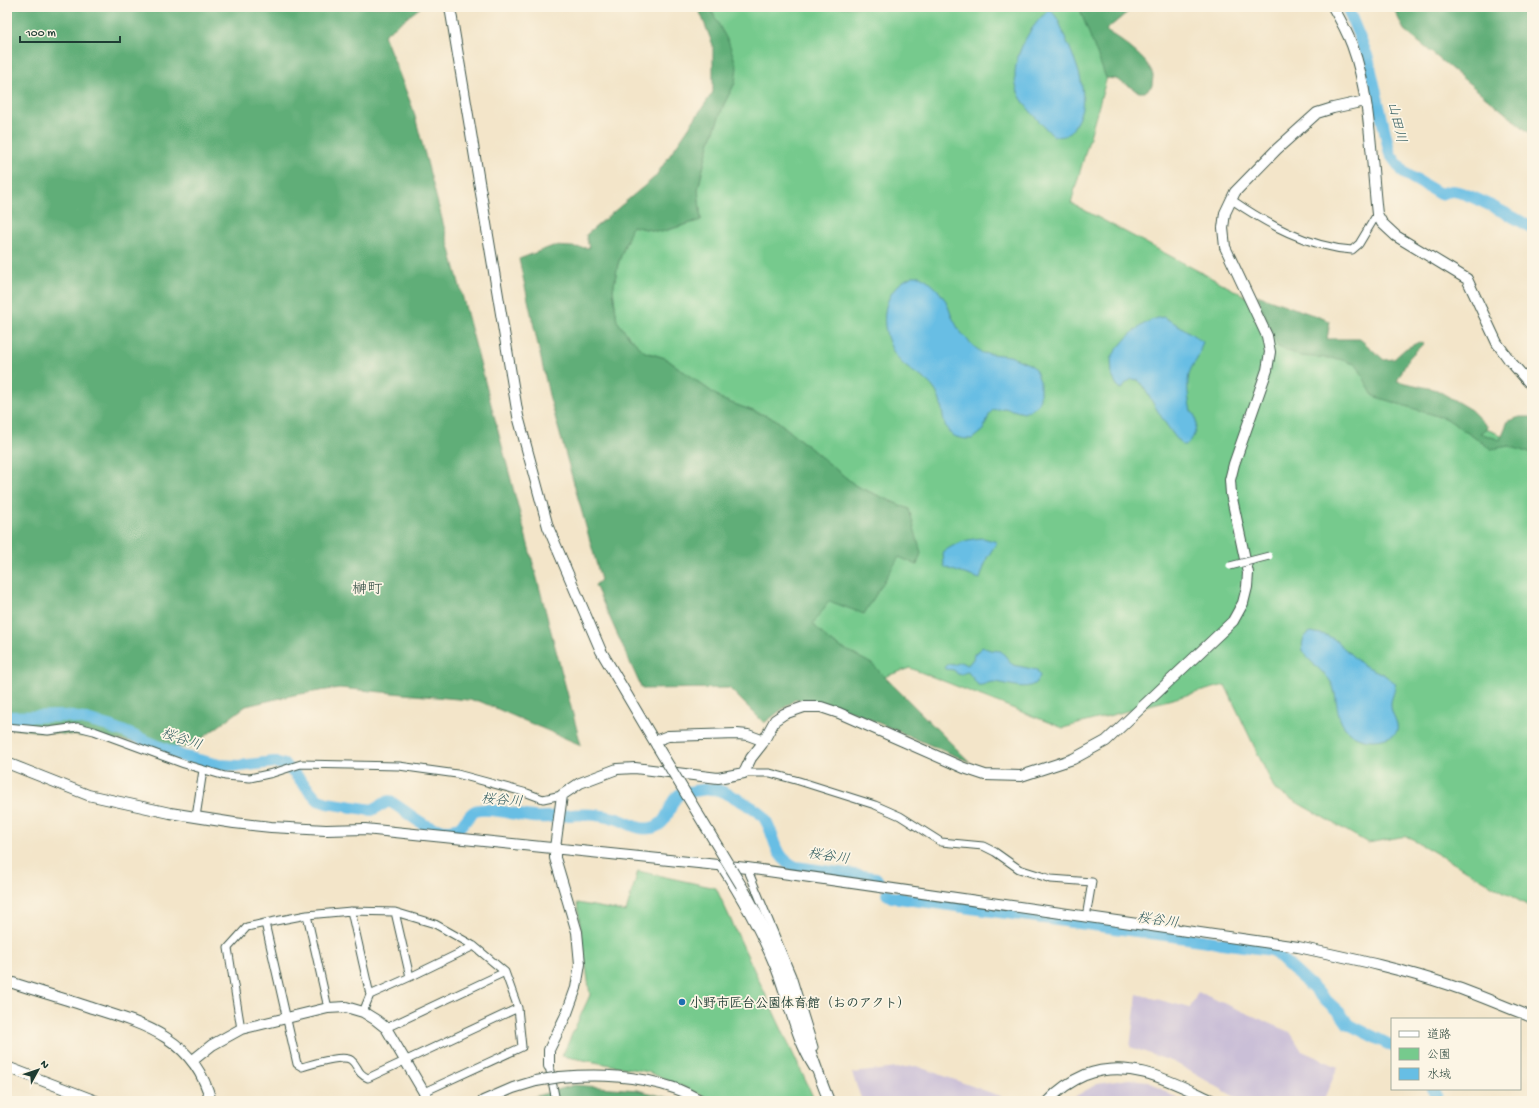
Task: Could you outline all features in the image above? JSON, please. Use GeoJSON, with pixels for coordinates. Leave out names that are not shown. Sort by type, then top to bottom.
{"type":"FeatureCollection","features":[{"type":"Feature","properties":{"kind":"street"},"geometry":{"type":"LineString","coordinates":[[450,7],[518,416],[548,527],[601,651],[742,887],[767,934],[780,964],[829,1101]]}},
{"type":"Feature","properties":{"kind":"street"},"geometry":{"type":"LineString","coordinates":[[1333,7],[1352,46],[1365,101],[1377,214],[1382,223],[1396,236],[1467,279],[1497,343],[1510,361],[1532,386]]}},
{"type":"Feature","properties":{"kind":"street"},"geometry":{"type":"LineString","coordinates":[[744,773],[751,758],[764,741],[775,720],[784,714],[804,707],[821,707],[985,775],[1021,776],[1073,759],[1106,741],[1233,621],[1243,604],[1248,574],[1231,494],[1230,480],[1234,464],[1267,370],[1270,352],[1267,336],[1225,247],[1223,228],[1225,213],[1235,192],[1278,149],[1318,113],[1332,108],[1365,101]]}},
{"type":"Feature","properties":{"kind":"street"},"geometry":{"type":"LineString","coordinates":[[1232,200],[1284,230],[1319,245],[1352,250],[1359,244],[1377,214]]}},
{"type":"Feature","properties":{"kind":"street"},"geometry":{"type":"LineString","coordinates":[[1230,566],[1269,556]]}},
{"type":"Feature","properties":{"kind":"street"},"geometry":{"type":"LineString","coordinates":[[7,726],[48,731],[78,727],[94,731],[184,764],[225,776],[250,778],[273,773],[301,764],[399,766],[457,774],[527,793],[543,799],[562,795],[580,783],[617,769],[635,768],[718,778],[744,773],[770,773],[875,805],[900,816],[941,842],[983,846],[995,852],[1019,869],[1051,879],[1092,882],[1086,917]]}},
{"type":"Feature","properties":{"kind":"street"},"geometry":{"type":"LineString","coordinates":[[656,743],[668,736],[737,734],[748,735],[764,741]]}},
{"type":"Feature","properties":{"kind":"street"},"geometry":{"type":"LineString","coordinates":[[7,763],[88,795],[170,813],[234,823],[326,830],[365,829],[719,864],[1298,947],[1358,960],[1411,974],[1453,987],[1532,1017]]}},
{"type":"Feature","properties":{"kind":"street"},"geometry":{"type":"LineString","coordinates":[[196,817],[203,770]]}},
{"type":"Feature","properties":{"kind":"street"},"geometry":{"type":"LineString","coordinates":[[556,1101],[549,1066],[549,1050],[567,1014],[576,988],[580,964],[577,932],[555,858],[554,848],[562,795]]}},
{"type":"Feature","properties":{"kind":"street"},"geometry":{"type":"LineString","coordinates":[[719,864],[750,914],[764,943],[776,971],[804,1054],[821,1080]]}},
{"type":"Feature","properties":{"kind":"street"},"geometry":{"type":"LineString","coordinates":[[747,868],[792,976],[815,1049],[821,1080]]}},
{"type":"Feature","properties":{"kind":"street"},"geometry":{"type":"LineString","coordinates":[[351,912],[370,995],[363,1012]]}},
{"type":"Feature","properties":{"kind":"street"},"geometry":{"type":"LineString","coordinates":[[395,912],[410,977]]}},
{"type":"Feature","properties":{"kind":"street"},"geometry":{"type":"LineString","coordinates":[[192,1060],[212,1045],[241,1029],[328,1008],[346,1007],[363,1012],[386,1028],[426,1097],[522,1047],[518,1008],[505,972],[474,946],[435,924],[395,912],[307,914],[247,927],[228,948],[241,1029]]}},
{"type":"Feature","properties":{"kind":"street"},"geometry":{"type":"LineString","coordinates":[[307,914],[328,1008]]}},
{"type":"Feature","properties":{"kind":"street"},"geometry":{"type":"LineString","coordinates":[[265,923],[297,1064],[302,1067],[345,1057],[352,1060],[361,1076],[368,1078],[518,1008]]}},
{"type":"Feature","properties":{"kind":"street"},"geometry":{"type":"LineString","coordinates":[[370,995],[474,946]]}},
{"type":"Feature","properties":{"kind":"street"},"geometry":{"type":"LineString","coordinates":[[386,1028],[505,972]]}},
{"type":"Feature","properties":{"kind":"street"},"geometry":{"type":"LineString","coordinates":[[7,981],[130,1020],[147,1026],[162,1034],[179,1047],[192,1060],[206,1084],[211,1101]]}},
{"type":"Feature","properties":{"kind":"street"},"geometry":{"type":"LineString","coordinates":[[7,1067],[96,1101]]}},
{"type":"Feature","properties":{"kind":"street"},"geometry":{"type":"LineString","coordinates":[[1048,1101],[1063,1087],[1077,1079],[1107,1069],[1121,1068],[1159,1076],[1213,1101]]}},
{"type":"Feature","properties":{"kind":"street"},"geometry":{"type":"LineString","coordinates":[[483,1101],[513,1088],[536,1081],[592,1074],[636,1078],[674,1088],[702,1101]]}},
{"type":"Feature","properties":{"kind":"shaded area"},"geometry":{"type":"Polygon","coordinates":[[[1198,992],[1290,1032],[1302,1051],[1338,1067],[1323,1101],[1242,1101],[1174,1062],[1130,1047],[1137,994],[1190,1008],[1198,992]]]}},
{"type":"Feature","properties":{"kind":"shaded area"},"geometry":{"type":"Polygon","coordinates":[[[916,1066],[1015,1101],[862,1101],[852,1073],[916,1066]]]}},
{"type":"Feature","properties":{"kind":"shaded area"},"geometry":{"type":"Polygon","coordinates":[[[1129,1079],[1148,1081],[1181,1101],[1071,1101],[1076,1096],[1097,1084],[1129,1079]]]}},
{"type":"Feature","properties":{"kind":"green space"},"geometry":{"type":"Polygon","coordinates":[[[7,7],[421,7],[384,35],[413,109],[581,745],[479,701],[339,688],[294,695],[246,706],[189,748],[7,728],[7,7]]]}},
{"type":"Feature","properties":{"kind":"green space"},"geometry":{"type":"Polygon","coordinates":[[[698,7],[709,7],[729,43],[737,67],[735,83],[724,104],[709,144],[698,189],[701,220],[661,232],[632,226],[618,264],[613,290],[617,321],[629,337],[645,352],[665,358],[723,400],[775,419],[856,486],[909,509],[921,553],[917,565],[899,557],[864,614],[829,601],[813,624],[829,641],[872,664],[970,762],[846,709],[796,699],[764,723],[729,688],[642,689],[595,585],[601,580],[549,395],[519,259],[553,246],[589,248],[586,235],[655,177],[713,92],[713,45],[698,7]]]}},
{"type":"Feature","properties":{"kind":"green space"},"geometry":{"type":"Polygon","coordinates":[[[709,7],[1087,7],[1111,63],[1071,203],[1363,359],[1384,389],[1532,447],[1532,908],[1406,836],[1368,843],[1275,790],[1225,685],[1063,728],[910,668],[878,679],[808,629],[828,596],[909,509],[856,486],[775,419],[723,400],[665,358],[645,352],[629,337],[617,321],[613,290],[618,264],[632,226],[661,232],[701,220],[698,189],[709,144],[724,104],[735,83],[714,15],[709,7]]]}},
{"type":"Feature","properties":{"kind":"green space"},"geometry":{"type":"Polygon","coordinates":[[[1079,7],[1137,7],[1129,11],[1106,30],[1132,49],[1148,65],[1153,78],[1152,86],[1145,92],[1139,92],[1116,79],[1106,78],[1079,7]]]}},
{"type":"Feature","properties":{"kind":"green space"},"geometry":{"type":"Polygon","coordinates":[[[1393,7],[1532,7],[1532,135],[1404,30],[1393,7]]]}},
{"type":"Feature","properties":{"kind":"green space"},"geometry":{"type":"Polygon","coordinates":[[[1257,295],[1330,321],[1327,339],[1360,339],[1384,360],[1394,359],[1405,349],[1419,342],[1423,344],[1409,358],[1397,381],[1437,390],[1471,410],[1488,427],[1480,433],[1500,440],[1508,421],[1520,417],[1532,417],[1532,454],[1509,446],[1491,449],[1447,419],[1373,396],[1357,365],[1339,359],[1300,356],[1278,347],[1257,295]]]}},
{"type":"Feature","properties":{"kind":"green space"},"geometry":{"type":"Polygon","coordinates":[[[638,871],[716,888],[815,1101],[716,1101],[648,1072],[562,1056],[590,995],[577,903],[626,912],[638,871]]]}},
{"type":"Feature","properties":{"kind":"green space"},"geometry":{"type":"Polygon","coordinates":[[[574,1085],[637,1090],[682,1101],[520,1101],[574,1085]]]}},
{"type":"Feature","properties":{"kind":"water"},"geometry":{"type":"Polygon","coordinates":[[[1049,10],[1054,14],[1060,24],[1078,68],[1083,91],[1083,103],[1075,125],[1069,133],[1060,137],[1053,136],[1029,109],[1018,92],[1015,81],[1017,59],[1027,36],[1041,17],[1049,10]]]}},
{"type":"Feature","properties":{"kind":"water"},"geometry":{"type":"Polygon","coordinates":[[[913,276],[920,276],[937,289],[946,301],[959,330],[971,344],[982,353],[1010,356],[1031,365],[1035,369],[1040,381],[1040,398],[1038,404],[1024,413],[1004,408],[993,410],[990,413],[983,430],[972,439],[960,438],[952,435],[944,423],[939,398],[935,390],[927,381],[908,369],[900,361],[888,339],[885,326],[887,302],[901,283],[913,276]]]}},
{"type":"Feature","properties":{"kind":"water"},"geometry":{"type":"Polygon","coordinates":[[[1163,317],[1180,326],[1203,342],[1199,355],[1191,369],[1189,376],[1189,401],[1191,411],[1196,419],[1196,429],[1192,439],[1186,445],[1182,445],[1170,430],[1138,380],[1132,379],[1126,383],[1123,388],[1119,389],[1112,376],[1111,358],[1121,344],[1133,332],[1147,322],[1163,317]]]}},
{"type":"Feature","properties":{"kind":"water"},"geometry":{"type":"Polygon","coordinates":[[[983,538],[997,542],[987,558],[980,579],[944,566],[943,552],[962,542],[983,538]]]}},
{"type":"Feature","properties":{"kind":"water"},"geometry":{"type":"Polygon","coordinates":[[[1311,632],[1326,635],[1334,639],[1361,664],[1383,674],[1394,682],[1395,688],[1391,700],[1391,706],[1397,727],[1395,734],[1383,739],[1372,740],[1355,736],[1346,729],[1342,724],[1338,712],[1331,682],[1304,654],[1302,644],[1307,635],[1311,632]]]}},
{"type":"Feature","properties":{"kind":"water"},"geometry":{"type":"Polygon","coordinates":[[[982,647],[990,650],[1001,651],[1013,665],[1037,670],[1040,676],[1036,682],[1026,687],[993,682],[978,685],[968,672],[957,674],[954,670],[945,668],[947,664],[954,665],[960,662],[968,665],[973,659],[974,654],[982,647]]]}},
{"type":"Feature","properties":{"kind":"waterway","name":"山田川"},"geometry":{"type":"LineString","coordinates":[[1347,7],[1368,58],[1390,154],[1404,173],[1440,194],[1452,191],[1459,192],[1492,206],[1532,228]]}},
{"type":"Feature","properties":{"kind":"waterway","name":"桜谷川"},"geometry":{"type":"LineString","coordinates":[[7,717],[66,716],[83,719],[112,727],[116,730],[120,730],[182,756],[220,765],[239,766],[274,762],[285,765],[318,800],[327,803],[372,810],[389,801],[423,824],[430,827],[448,830],[459,827],[475,811],[479,810],[499,811],[533,817],[588,814],[619,819],[646,829],[658,826],[663,822],[674,800],[682,793],[706,789],[718,790],[741,801],[762,815],[767,822],[778,851],[788,863],[796,867],[876,878],[879,883]]}},
{"type":"Feature","properties":{"kind":"waterway","name":"桜谷川"},"geometry":{"type":"LineString","coordinates":[[887,894],[892,897],[1272,950],[1341,1014],[1348,1024],[1391,1046]]}},
{"type":"Feature","properties":{"kind":"waterway","name":"桜谷川"},"geometry":{"type":"LineString","coordinates":[[1433,1090],[1437,1101]]}},
{"type":"Feature","properties":{"kind":"place","name":"小野市匠台公園体育館（おのアクト）"},"geometry":{"type":"Point","coordinates":[682,1002]}},
{"type":"Feature","properties":{"kind":"district","name":"榊町"},"geometry":{"type":"Point","coordinates":[367,588]}}]}
